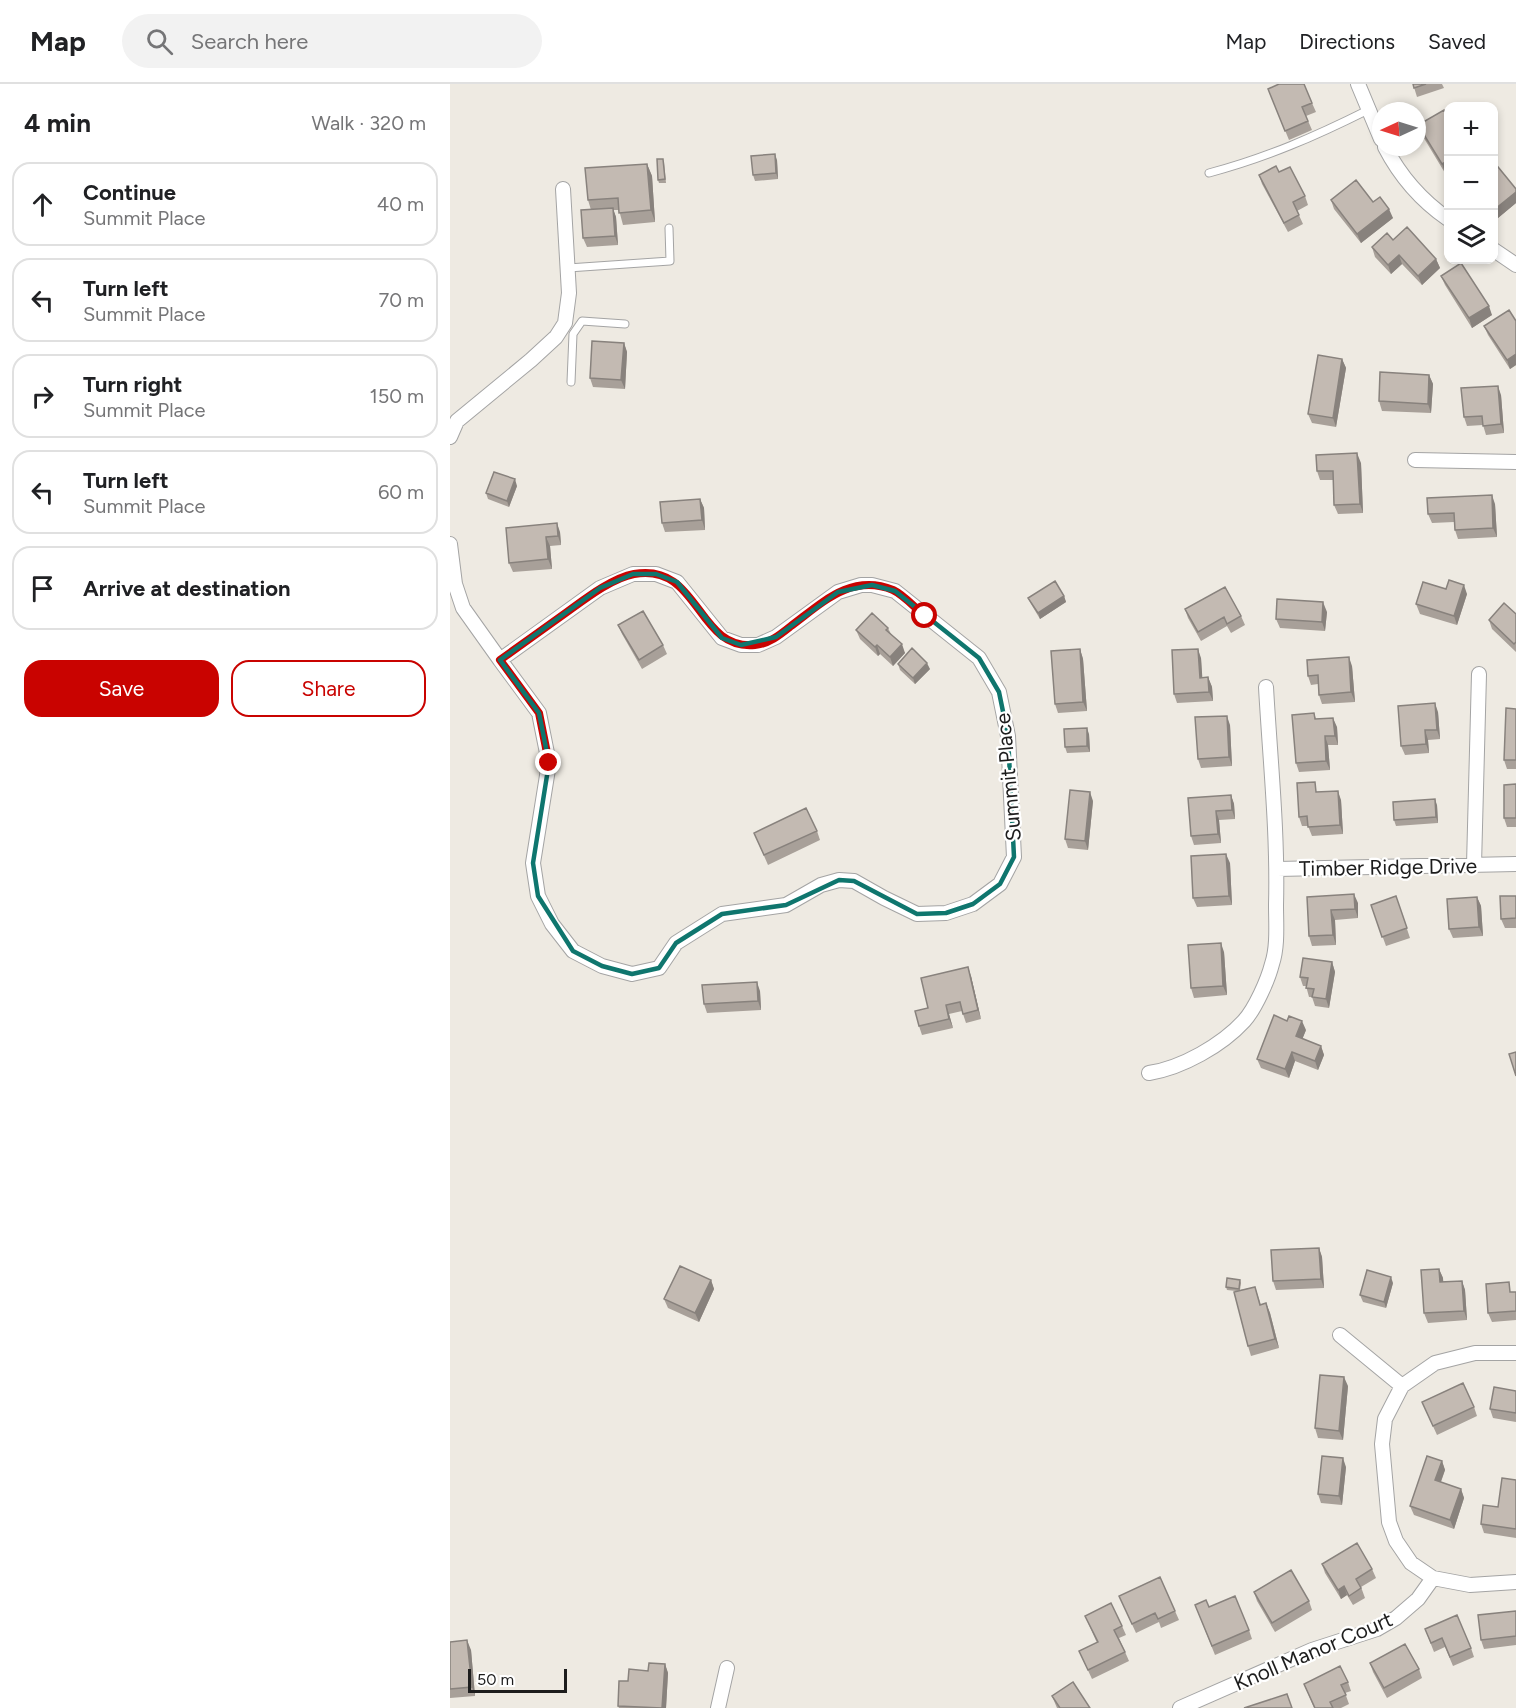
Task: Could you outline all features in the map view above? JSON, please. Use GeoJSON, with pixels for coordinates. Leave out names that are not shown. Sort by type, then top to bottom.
{"type":"FeatureCollection","features":[{"type":"Feature","properties":{"kind":"street"},"geometry":{"type":"LineString","coordinates":[[1358,84],[1372,119]]}},
{"type":"Feature","properties":{"kind":"street"},"geometry":{"type":"LineString","coordinates":[[1391,156],[1429,206],[1444,216]]}},
{"type":"Feature","properties":{"kind":"street"},"geometry":{"type":"LineString","coordinates":[[450,437],[457,421],[571,325],[563,189]]}},
{"type":"Feature","properties":{"kind":"street"},"geometry":{"type":"LineString","coordinates":[[1498,253],[1516,265]]}},
{"type":"Feature","properties":{"kind":"street"},"geometry":{"type":"LineString","coordinates":[[1415,460],[1516,462]]}},
{"type":"Feature","properties":{"kind":"street","name":"Summit Place"},"geometry":{"type":"LineString","coordinates":[[450,544],[455,584],[464,608],[500,660],[539,713],[549,763],[534,862],[538,896],[552,924],[573,951],[602,966],[632,975],[659,968],[676,944],[722,914],[786,905],[821,885],[839,880],[854,881],[917,914],[946,913],[973,904],[1000,884],[1014,857],[1008,736],[999,692],[979,658],[895,591],[872,585],[861,585],[838,592],[776,637],[758,645],[741,645],[722,638],[677,582],[656,574],[633,574],[600,588],[500,660]]}},
{"type":"Feature","properties":{"kind":"street"},"geometry":{"type":"LineString","coordinates":[[1474,866],[1479,674]]}},
{"type":"Feature","properties":{"kind":"street"},"geometry":{"type":"LineString","coordinates":[[1266,687],[1277,869]]}},
{"type":"Feature","properties":{"kind":"street","name":"Timber Ridge Drive"},"geometry":{"type":"LineString","coordinates":[[1149,1073],[1187,1062],[1245,1021],[1260,995],[1273,963],[1277,869],[1516,864]]}},
{"type":"Feature","properties":{"kind":"street"},"geometry":{"type":"LineString","coordinates":[[1341,1335],[1402,1386]]}},
{"type":"Feature","properties":{"kind":"street"},"geometry":{"type":"LineString","coordinates":[[1516,1353],[1475,1353],[1435,1363],[1402,1386],[1385,1419],[1382,1444],[1389,1522],[1396,1541],[1411,1563],[1433,1578],[1470,1585],[1516,1582]]}},
{"type":"Feature","properties":{"kind":"street","name":"Knoll Manor Court"},"geometry":{"type":"LineString","coordinates":[[1180,1708],[1312,1650],[1377,1629],[1396,1618],[1418,1599],[1433,1578]]}},
{"type":"Feature","properties":{"kind":"street"},"geometry":{"type":"LineString","coordinates":[[718,1708],[727,1668]]}},
{"type":"Feature","properties":{"kind":"lane"},"geometry":{"type":"LineString","coordinates":[[1209,173],[1252,162],[1280,151],[1368,110]]}},
{"type":"Feature","properties":{"kind":"lane"},"geometry":{"type":"LineString","coordinates":[[568,268],[670,261],[669,228]]}},
{"type":"Feature","properties":{"kind":"lane"},"geometry":{"type":"LineString","coordinates":[[571,382],[573,334],[571,325],[582,321],[625,324]]}},
{"type":"Feature","properties":{"kind":"highlighted area"},"geometry":{"type":"Polygon","coordinates":[[[633,574],[656,574],[677,582],[722,638],[741,645],[776,637],[838,592],[872,585],[895,591],[979,658],[999,692],[1008,736],[1014,857],[1000,884],[973,904],[946,913],[917,914],[854,881],[839,880],[786,905],[722,914],[676,943],[659,968],[632,974],[602,966],[573,951],[538,896],[533,863],[549,763],[539,713],[500,660],[600,588],[633,574]]]}},
{"type":"Feature","properties":{"kind":"building"},"geometry":{"type":"Polygon","coordinates":[[[1279,84],[1304,84],[1312,103],[1302,107],[1308,121],[1285,131],[1268,89],[1279,84]]]}},
{"type":"Feature","properties":{"kind":"building"},"geometry":{"type":"Polygon","coordinates":[[[1413,84],[1426,84],[1414,88],[1413,84]]]}},
{"type":"Feature","properties":{"kind":"building"},"geometry":{"type":"Polygon","coordinates":[[[1444,110],[1444,163],[1442,164],[1426,138],[1426,120],[1444,110]]]}},
{"type":"Feature","properties":{"kind":"building"},"geometry":{"type":"Polygon","coordinates":[[[775,154],[776,173],[753,175],[751,156],[775,154]]]}},
{"type":"Feature","properties":{"kind":"building"},"geometry":{"type":"Polygon","coordinates":[[[657,159],[663,159],[665,179],[658,180],[657,159]]]}},
{"type":"Feature","properties":{"kind":"building"},"geometry":{"type":"Polygon","coordinates":[[[647,164],[651,210],[619,213],[618,198],[588,200],[585,168],[647,164]]]}},
{"type":"Feature","properties":{"kind":"building"},"geometry":{"type":"Polygon","coordinates":[[[1276,166],[1279,172],[1290,167],[1305,196],[1293,202],[1299,215],[1284,223],[1259,175],[1276,166]]]}},
{"type":"Feature","properties":{"kind":"building"},"geometry":{"type":"Polygon","coordinates":[[[1498,167],[1516,189],[1516,192],[1498,207],[1498,167]]]}},
{"type":"Feature","properties":{"kind":"building"},"geometry":{"type":"Polygon","coordinates":[[[1356,180],[1373,202],[1380,197],[1389,209],[1357,234],[1331,200],[1356,180]]]}},
{"type":"Feature","properties":{"kind":"building"},"geometry":{"type":"Polygon","coordinates":[[[613,208],[615,236],[583,238],[581,210],[613,208]]]}},
{"type":"Feature","properties":{"kind":"building"},"geometry":{"type":"Polygon","coordinates":[[[1407,227],[1436,259],[1418,276],[1399,255],[1388,265],[1372,247],[1387,233],[1393,240],[1407,227]]]}},
{"type":"Feature","properties":{"kind":"building"},"geometry":{"type":"Polygon","coordinates":[[[1462,264],[1489,306],[1469,318],[1441,276],[1462,264]]]}},
{"type":"Feature","properties":{"kind":"building"},"geometry":{"type":"Polygon","coordinates":[[[1509,310],[1516,321],[1516,354],[1507,360],[1484,326],[1509,310]]]}},
{"type":"Feature","properties":{"kind":"building"},"geometry":{"type":"Polygon","coordinates":[[[592,341],[624,343],[621,380],[590,378],[592,341]]]}},
{"type":"Feature","properties":{"kind":"building"},"geometry":{"type":"Polygon","coordinates":[[[1318,355],[1342,359],[1333,418],[1308,414],[1318,355]]]}},
{"type":"Feature","properties":{"kind":"building"},"geometry":{"type":"Polygon","coordinates":[[[1380,372],[1429,375],[1428,404],[1379,401],[1380,372]]]}},
{"type":"Feature","properties":{"kind":"building"},"geometry":{"type":"Polygon","coordinates":[[[1498,386],[1501,424],[1483,426],[1482,416],[1464,417],[1461,388],[1498,386]]]}},
{"type":"Feature","properties":{"kind":"building"},"geometry":{"type":"Polygon","coordinates":[[[1357,453],[1360,504],[1334,505],[1333,471],[1317,471],[1316,455],[1357,453]]]}},
{"type":"Feature","properties":{"kind":"building"},"geometry":{"type":"Polygon","coordinates":[[[494,472],[515,479],[507,501],[486,493],[494,472]]]}},
{"type":"Feature","properties":{"kind":"building"},"geometry":{"type":"Polygon","coordinates":[[[1492,495],[1493,528],[1455,530],[1454,513],[1428,514],[1427,498],[1492,495]]]}},
{"type":"Feature","properties":{"kind":"building"},"geometry":{"type":"Polygon","coordinates":[[[700,499],[702,520],[662,523],[660,502],[700,499]]]}},
{"type":"Feature","properties":{"kind":"building"},"geometry":{"type":"Polygon","coordinates":[[[557,523],[558,536],[546,537],[548,559],[509,563],[506,528],[557,523]]]}},
{"type":"Feature","properties":{"kind":"building"},"geometry":{"type":"Polygon","coordinates":[[[1449,580],[1464,585],[1454,616],[1416,604],[1423,582],[1446,589],[1449,580]]]}},
{"type":"Feature","properties":{"kind":"building"},"geometry":{"type":"Polygon","coordinates":[[[1055,581],[1064,596],[1038,613],[1028,598],[1055,581]]]}},
{"type":"Feature","properties":{"kind":"building"},"geometry":{"type":"Polygon","coordinates":[[[1225,587],[1241,616],[1227,624],[1224,617],[1198,632],[1185,609],[1225,587]]]}},
{"type":"Feature","properties":{"kind":"building"},"geometry":{"type":"Polygon","coordinates":[[[1277,599],[1323,602],[1322,622],[1276,619],[1277,599]]]}},
{"type":"Feature","properties":{"kind":"building"},"geometry":{"type":"Polygon","coordinates":[[[1504,603],[1516,614],[1516,642],[1514,644],[1489,620],[1504,603]]]}},
{"type":"Feature","properties":{"kind":"building"},"geometry":{"type":"Polygon","coordinates":[[[643,611],[663,645],[639,660],[618,625],[643,611]]]}},
{"type":"Feature","properties":{"kind":"building"},"geometry":{"type":"Polygon","coordinates":[[[872,613],[902,644],[890,657],[856,630],[872,613]]]}},
{"type":"Feature","properties":{"kind":"building"},"geometry":{"type":"Polygon","coordinates":[[[912,648],[927,663],[913,678],[898,664],[912,648]]]}},
{"type":"Feature","properties":{"kind":"building"},"geometry":{"type":"Polygon","coordinates":[[[1080,649],[1083,702],[1055,704],[1051,651],[1080,649]]]}},
{"type":"Feature","properties":{"kind":"building"},"geometry":{"type":"Polygon","coordinates":[[[1198,649],[1200,678],[1208,677],[1209,692],[1174,694],[1172,650],[1198,649]]]}},
{"type":"Feature","properties":{"kind":"building"},"geometry":{"type":"Polygon","coordinates":[[[1349,657],[1351,692],[1319,695],[1318,675],[1308,676],[1307,660],[1349,657]]]}},
{"type":"Feature","properties":{"kind":"building"},"geometry":{"type":"Polygon","coordinates":[[[1435,703],[1437,730],[1425,730],[1426,744],[1401,746],[1398,706],[1435,703]]]}},
{"type":"Feature","properties":{"kind":"building"},"geometry":{"type":"Polygon","coordinates":[[[1506,708],[1516,709],[1516,760],[1504,760],[1506,708]]]}},
{"type":"Feature","properties":{"kind":"building"},"geometry":{"type":"Polygon","coordinates":[[[1314,713],[1315,719],[1333,718],[1335,736],[1325,736],[1326,761],[1296,763],[1292,715],[1314,713]]]}},
{"type":"Feature","properties":{"kind":"building"},"geometry":{"type":"Polygon","coordinates":[[[1227,716],[1229,757],[1198,759],[1195,717],[1227,716]]]}},
{"type":"Feature","properties":{"kind":"building"},"geometry":{"type":"Polygon","coordinates":[[[1087,728],[1087,746],[1065,747],[1064,729],[1087,728]]]}},
{"type":"Feature","properties":{"kind":"building"},"geometry":{"type":"Polygon","coordinates":[[[1315,782],[1316,792],[1338,791],[1340,825],[1308,827],[1307,816],[1299,817],[1297,783],[1315,782]]]}},
{"type":"Feature","properties":{"kind":"building"},"geometry":{"type":"Polygon","coordinates":[[[1516,784],[1516,818],[1504,818],[1504,785],[1516,784]]]}},
{"type":"Feature","properties":{"kind":"building"},"geometry":{"type":"Polygon","coordinates":[[[1070,790],[1090,792],[1085,841],[1065,839],[1070,790]]]}},
{"type":"Feature","properties":{"kind":"building"},"geometry":{"type":"Polygon","coordinates":[[[1231,795],[1232,810],[1216,811],[1218,834],[1191,836],[1188,798],[1231,795]]]}},
{"type":"Feature","properties":{"kind":"building"},"geometry":{"type":"Polygon","coordinates":[[[1435,799],[1436,817],[1394,820],[1393,802],[1435,799]]]}},
{"type":"Feature","properties":{"kind":"building"},"geometry":{"type":"Polygon","coordinates":[[[806,808],[817,831],[764,855],[754,833],[806,808]]]}},
{"type":"Feature","properties":{"kind":"building"},"geometry":{"type":"Polygon","coordinates":[[[1226,854],[1229,896],[1193,898],[1191,856],[1226,854]]]}},
{"type":"Feature","properties":{"kind":"building"},"geometry":{"type":"Polygon","coordinates":[[[1354,894],[1355,909],[1331,910],[1333,935],[1309,936],[1307,897],[1354,894]]]}},
{"type":"Feature","properties":{"kind":"building"},"geometry":{"type":"Polygon","coordinates":[[[1396,896],[1407,928],[1382,937],[1371,905],[1396,896]]]}},
{"type":"Feature","properties":{"kind":"building"},"geometry":{"type":"Polygon","coordinates":[[[1500,896],[1516,896],[1516,918],[1501,919],[1500,896]]]}},
{"type":"Feature","properties":{"kind":"building"},"geometry":{"type":"Polygon","coordinates":[[[1477,897],[1479,927],[1449,929],[1447,899],[1477,897]]]}},
{"type":"Feature","properties":{"kind":"building"},"geometry":{"type":"Polygon","coordinates":[[[1221,943],[1223,986],[1191,988],[1188,945],[1221,943]]]}},
{"type":"Feature","properties":{"kind":"building"},"geometry":{"type":"Polygon","coordinates":[[[1303,958],[1332,962],[1326,999],[1312,997],[1314,989],[1306,988],[1308,978],[1300,977],[1303,958]]]}},
{"type":"Feature","properties":{"kind":"building"},"geometry":{"type":"Polygon","coordinates":[[[968,967],[978,1010],[963,1014],[960,1002],[946,1005],[949,1019],[919,1026],[915,1011],[928,1008],[921,978],[968,967]]]}},
{"type":"Feature","properties":{"kind":"building"},"geometry":{"type":"Polygon","coordinates":[[[757,982],[758,1001],[704,1004],[702,985],[757,982]]]}},
{"type":"Feature","properties":{"kind":"building"},"geometry":{"type":"Polygon","coordinates":[[[1274,1015],[1287,1021],[1289,1016],[1302,1021],[1296,1036],[1321,1046],[1315,1061],[1292,1052],[1285,1069],[1257,1059],[1274,1015]]]}},
{"type":"Feature","properties":{"kind":"building"},"geometry":{"type":"Polygon","coordinates":[[[1516,1052],[1516,1076],[1509,1054],[1516,1052]]]}},
{"type":"Feature","properties":{"kind":"building"},"geometry":{"type":"Polygon","coordinates":[[[1319,1248],[1321,1279],[1273,1281],[1271,1250],[1319,1248]]]}},
{"type":"Feature","properties":{"kind":"building"},"geometry":{"type":"Polygon","coordinates":[[[680,1266],[711,1280],[695,1313],[664,1299],[680,1266]]]}},
{"type":"Feature","properties":{"kind":"building"},"geometry":{"type":"Polygon","coordinates":[[[1439,1269],[1440,1282],[1462,1281],[1464,1311],[1424,1313],[1421,1270],[1439,1269]]]}},
{"type":"Feature","properties":{"kind":"building"},"geometry":{"type":"Polygon","coordinates":[[[1367,1270],[1391,1277],[1384,1302],[1360,1295],[1367,1270]]]}},
{"type":"Feature","properties":{"kind":"building"},"geometry":{"type":"Polygon","coordinates":[[[1227,1278],[1240,1280],[1239,1289],[1226,1287],[1227,1278]]]}},
{"type":"Feature","properties":{"kind":"building"},"geometry":{"type":"Polygon","coordinates":[[[1509,1282],[1510,1292],[1516,1292],[1516,1311],[1488,1313],[1486,1284],[1509,1282]]]}},
{"type":"Feature","properties":{"kind":"building"},"geometry":{"type":"Polygon","coordinates":[[[1255,1287],[1260,1305],[1266,1303],[1275,1339],[1248,1346],[1234,1292],[1255,1287]]]}},
{"type":"Feature","properties":{"kind":"building"},"geometry":{"type":"Polygon","coordinates":[[[1320,1375],[1344,1377],[1339,1431],[1315,1428],[1320,1375]]]}},
{"type":"Feature","properties":{"kind":"building"},"geometry":{"type":"Polygon","coordinates":[[[1463,1383],[1474,1407],[1433,1426],[1422,1402],[1463,1383]]]}},
{"type":"Feature","properties":{"kind":"building"},"geometry":{"type":"Polygon","coordinates":[[[1494,1387],[1516,1391],[1516,1413],[1490,1409],[1494,1387]]]}},
{"type":"Feature","properties":{"kind":"building"},"geometry":{"type":"Polygon","coordinates":[[[1322,1456],[1343,1458],[1339,1496],[1318,1494],[1322,1456]]]}},
{"type":"Feature","properties":{"kind":"building"},"geometry":{"type":"Polygon","coordinates":[[[1427,1456],[1442,1461],[1435,1480],[1461,1489],[1450,1520],[1410,1506],[1427,1456]]]}},
{"type":"Feature","properties":{"kind":"building"},"geometry":{"type":"Polygon","coordinates":[[[1502,1478],[1516,1480],[1516,1529],[1481,1524],[1483,1505],[1498,1507],[1502,1478]]]}},
{"type":"Feature","properties":{"kind":"building"},"geometry":{"type":"Polygon","coordinates":[[[1357,1543],[1372,1569],[1356,1579],[1361,1588],[1349,1596],[1344,1586],[1338,1590],[1322,1564],[1357,1543]]]}},
{"type":"Feature","properties":{"kind":"building"},"geometry":{"type":"Polygon","coordinates":[[[1291,1570],[1309,1601],[1272,1623],[1254,1592],[1291,1570]]]}},
{"type":"Feature","properties":{"kind":"building"},"geometry":{"type":"Polygon","coordinates":[[[1160,1577],[1175,1611],[1158,1619],[1155,1613],[1132,1624],[1119,1596],[1160,1577]]]}},
{"type":"Feature","properties":{"kind":"building"},"geometry":{"type":"Polygon","coordinates":[[[1235,1596],[1249,1630],[1212,1646],[1195,1605],[1206,1600],[1209,1607],[1235,1596]]]}},
{"type":"Feature","properties":{"kind":"building"},"geometry":{"type":"Polygon","coordinates":[[[1111,1603],[1122,1626],[1114,1630],[1125,1652],[1088,1670],[1079,1651],[1098,1642],[1085,1616],[1111,1603]]]}},
{"type":"Feature","properties":{"kind":"building"},"geometry":{"type":"Polygon","coordinates":[[[1516,1611],[1516,1636],[1481,1640],[1478,1615],[1516,1611]]]}},
{"type":"Feature","properties":{"kind":"building"},"geometry":{"type":"Polygon","coordinates":[[[1457,1615],[1471,1648],[1450,1657],[1442,1638],[1431,1643],[1425,1629],[1457,1615]]]}},
{"type":"Feature","properties":{"kind":"building"},"geometry":{"type":"Polygon","coordinates":[[[467,1640],[472,1687],[450,1689],[450,1642],[467,1640]]]}},
{"type":"Feature","properties":{"kind":"building"},"geometry":{"type":"Polygon","coordinates":[[[1405,1644],[1419,1669],[1384,1688],[1370,1663],[1405,1644]]]}},
{"type":"Feature","properties":{"kind":"building"},"geometry":{"type":"Polygon","coordinates":[[[649,1663],[665,1664],[662,1708],[618,1706],[619,1681],[628,1681],[629,1669],[648,1671],[649,1663]]]}},
{"type":"Feature","properties":{"kind":"building"},"geometry":{"type":"Polygon","coordinates":[[[1340,1666],[1348,1682],[1341,1685],[1346,1695],[1330,1702],[1333,1708],[1315,1708],[1304,1684],[1340,1666]]]}},
{"type":"Feature","properties":{"kind":"building"},"geometry":{"type":"Polygon","coordinates":[[[1073,1682],[1090,1708],[1060,1708],[1052,1696],[1073,1682]]]}},
{"type":"Feature","properties":{"kind":"building"},"geometry":{"type":"Polygon","coordinates":[[[1287,1694],[1292,1708],[1244,1708],[1287,1694]]]}},
{"type":"Feature","properties":{"kind":"route"},"geometry":{"type":"LineString","coordinates":[[549,763],[539,713],[500,660],[600,588],[633,574],[656,574],[677,582],[722,638],[741,645],[758,645],[776,637],[838,592],[861,585],[872,585],[895,591],[925,616]]}}]}
